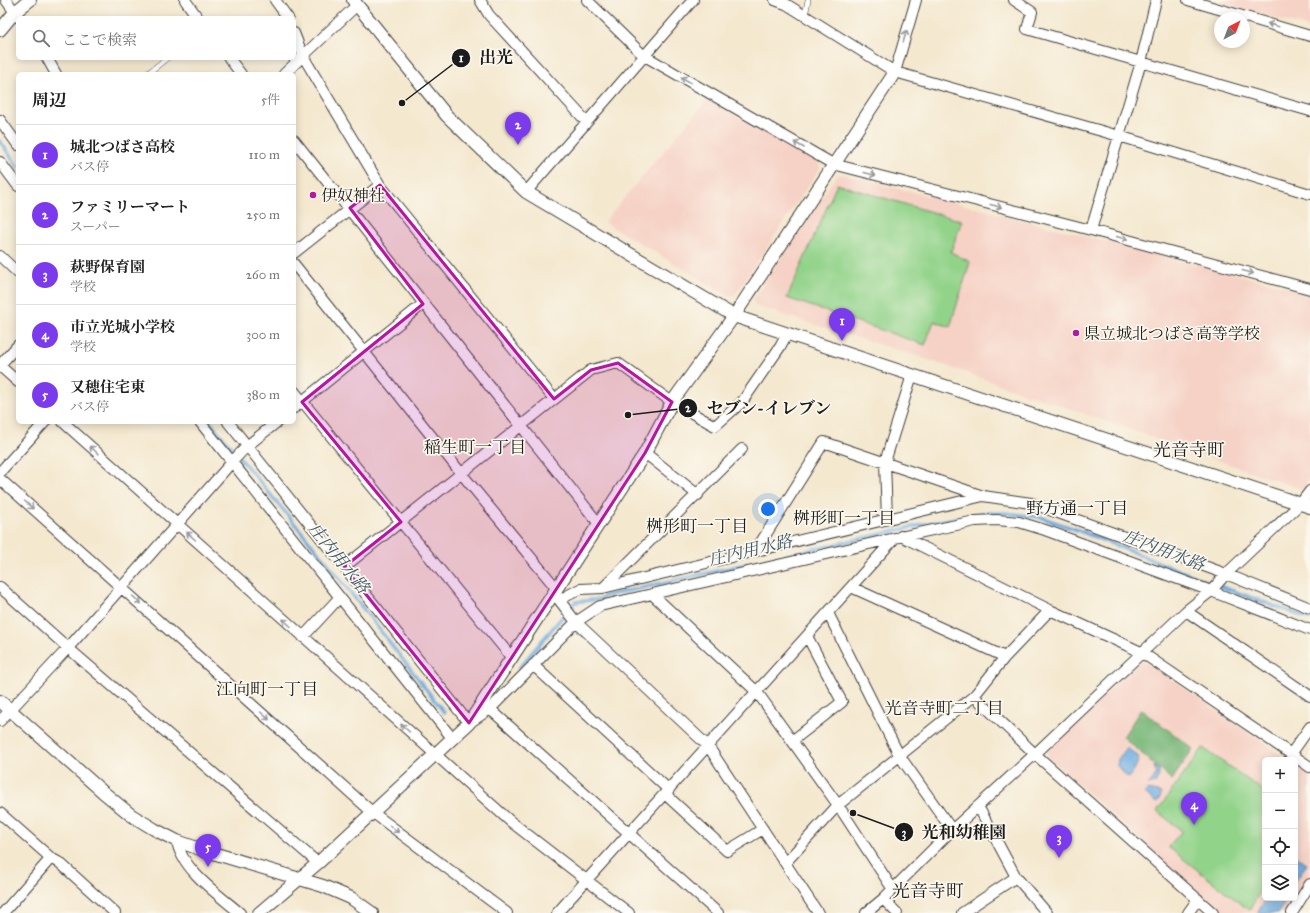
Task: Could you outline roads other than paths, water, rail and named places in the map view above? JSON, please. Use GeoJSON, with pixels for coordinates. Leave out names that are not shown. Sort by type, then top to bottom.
{"type":"FeatureCollection","features":[{"type":"Feature","properties":{"kind":"street"},"geometry":{"type":"LineString","coordinates":[[6,0],[17,15]]}},
{"type":"Feature","properties":{"kind":"street"},"geometry":{"type":"LineString","coordinates":[[0,30],[17,15],[30,0]]}},
{"type":"Feature","properties":{"kind":"street"},"geometry":{"type":"LineString","coordinates":[[184,0],[196,16]]}},
{"type":"Feature","properties":{"kind":"street"},"geometry":{"type":"LineString","coordinates":[[275,0],[287,16]]}},
{"type":"Feature","properties":{"kind":"street"},"geometry":{"type":"LineString","coordinates":[[480,0],[489,15],[586,121]]}},
{"type":"Feature","properties":{"kind":"street"},"geometry":{"type":"LineString","coordinates":[[526,192],[643,55],[693,0]]}},
{"type":"Feature","properties":{"kind":"street"},"geometry":{"type":"LineString","coordinates":[[775,0],[786,4],[895,72],[1119,136],[1310,194]]}},
{"type":"Feature","properties":{"kind":"street"},"geometry":{"type":"LineString","coordinates":[[469,723],[512,658],[558,596],[599,524],[645,453],[672,402],[734,316],[832,164],[895,72],[916,0]]}},
{"type":"Feature","properties":{"kind":"street"},"geometry":{"type":"LineString","coordinates":[[1014,0],[1032,12],[1027,29],[1310,111]]}},
{"type":"Feature","properties":{"kind":"street"},"geometry":{"type":"LineString","coordinates":[[1091,230],[1141,62],[1156,0]]}},
{"type":"Feature","properties":{"kind":"street"},"geometry":{"type":"LineString","coordinates":[[1188,0],[1310,36]]}},
{"type":"Feature","properties":{"kind":"street"},"geometry":{"type":"LineString","coordinates":[[590,1],[643,55],[832,164],[1091,230],[1310,289]]}},
{"type":"Feature","properties":{"kind":"street"},"geometry":{"type":"LineString","coordinates":[[286,72],[355,2],[447,116],[526,192],[734,316],[1305,505]]}},
{"type":"Feature","properties":{"kind":"street"},"geometry":{"type":"LineString","coordinates":[[296,38],[303,56],[380,185],[554,399]]}},
{"type":"Feature","properties":{"kind":"street"},"geometry":{"type":"LineString","coordinates":[[48,60],[55,72]]}},
{"type":"Feature","properties":{"kind":"street"},"geometry":{"type":"LineString","coordinates":[[230,60],[240,72]]}},
{"type":"Feature","properties":{"kind":"street"},"geometry":{"type":"LineString","coordinates":[[0,120],[16,142]]}},
{"type":"Feature","properties":{"kind":"street"},"geometry":{"type":"LineString","coordinates":[[296,142],[350,208],[423,304],[599,524]]}},
{"type":"Feature","properties":{"kind":"street"},"geometry":{"type":"LineString","coordinates":[[0,162],[16,183]]}},
{"type":"Feature","properties":{"kind":"street"},"geometry":{"type":"LineString","coordinates":[[296,251],[380,185]]}},
{"type":"Feature","properties":{"kind":"street"},"geometry":{"type":"LineString","coordinates":[[0,256],[16,270]]}},
{"type":"Feature","properties":{"kind":"street"},"geometry":{"type":"LineString","coordinates":[[296,267],[558,596],[573,618],[708,746],[786,862],[818,913]]}},
{"type":"Feature","properties":{"kind":"street"},"geometry":{"type":"LineString","coordinates":[[296,406],[423,304]]}},
{"type":"Feature","properties":{"kind":"street"},"geometry":{"type":"LineString","coordinates":[[344,567],[591,370],[618,363],[672,402],[715,426],[742,402],[780,347],[787,334]]}},
{"type":"Feature","properties":{"kind":"street"},"geometry":{"type":"LineString","coordinates":[[16,347],[0,366],[16,380]]}},
{"type":"Feature","properties":{"kind":"street"},"geometry":{"type":"LineString","coordinates":[[887,519],[885,462],[912,375]]}},
{"type":"Feature","properties":{"kind":"street"},"geometry":{"type":"LineString","coordinates":[[296,394],[512,658]]}},
{"type":"Feature","properties":{"kind":"street"},"geometry":{"type":"LineString","coordinates":[[0,472],[43,424]]}},
{"type":"Feature","properties":{"kind":"street"},"geometry":{"type":"LineString","coordinates":[[65,424],[510,822],[629,913]]}},
{"type":"Feature","properties":{"kind":"street"},"geometry":{"type":"LineString","coordinates":[[202,424],[452,738]]}},
{"type":"Feature","properties":{"kind":"street"},"geometry":{"type":"LineString","coordinates":[[230,424],[469,723]]}},
{"type":"Feature","properties":{"kind":"street"},"geometry":{"type":"LineString","coordinates":[[0,721],[68,648],[232,462],[247,446],[274,424]]}},
{"type":"Feature","properties":{"kind":"street"},"geometry":{"type":"LineString","coordinates":[[756,550],[824,442],[983,496],[1031,503],[1310,608]]}},
{"type":"Feature","properties":{"kind":"street"},"geometry":{"type":"LineString","coordinates":[[603,588],[698,495],[742,449]]}},
{"type":"Feature","properties":{"kind":"street"},"geometry":{"type":"LineString","coordinates":[[645,453],[698,495]]}},
{"type":"Feature","properties":{"kind":"street"},"geometry":{"type":"LineString","coordinates":[[0,479],[372,812],[507,913]]}},
{"type":"Feature","properties":{"kind":"street"},"geometry":{"type":"LineString","coordinates":[[866,913],[883,899],[892,888],[952,830],[1035,754],[1186,611],[1305,505],[1310,491]]}},
{"type":"Feature","properties":{"kind":"street"},"geometry":{"type":"LineString","coordinates":[[558,596],[580,589],[603,588],[983,496]]}},
{"type":"Feature","properties":{"kind":"street"},"geometry":{"type":"LineString","coordinates":[[259,913],[297,879],[318,863],[452,738],[469,723],[490,709],[533,665],[573,618],[600,606],[898,537],[975,521],[997,520],[1019,522],[1213,588],[1310,630]]}},
{"type":"Feature","properties":{"kind":"street"},"geometry":{"type":"LineString","coordinates":[[557,913],[851,587],[898,537]]}},
{"type":"Feature","properties":{"kind":"street"},"geometry":{"type":"LineString","coordinates":[[898,537],[1050,610],[1142,652],[1310,767]]}},
{"type":"Feature","properties":{"kind":"street"},"geometry":{"type":"LineString","coordinates":[[0,587],[68,648],[318,863]]}},
{"type":"Feature","properties":{"kind":"street"},"geometry":{"type":"LineString","coordinates":[[851,587],[1005,657]]}},
{"type":"Feature","properties":{"kind":"street"},"geometry":{"type":"LineString","coordinates":[[652,594],[757,692],[838,805],[892,888]]}},
{"type":"Feature","properties":{"kind":"street"},"geometry":{"type":"LineString","coordinates":[[303,637],[339,598]]}},
{"type":"Feature","properties":{"kind":"street"},"geometry":{"type":"LineString","coordinates":[[786,862],[838,805],[974,696],[1005,657],[1050,610]]}},
{"type":"Feature","properties":{"kind":"street"},"geometry":{"type":"LineString","coordinates":[[1186,611],[1310,696]]}},
{"type":"Feature","properties":{"kind":"street"},"geometry":{"type":"LineString","coordinates":[[828,613],[899,755],[952,830]]}},
{"type":"Feature","properties":{"kind":"street"},"geometry":{"type":"LineString","coordinates":[[792,741],[842,702],[807,636]]}},
{"type":"Feature","properties":{"kind":"street"},"geometry":{"type":"LineString","coordinates":[[533,665],[727,851],[763,829]]}},
{"type":"Feature","properties":{"kind":"street"},"geometry":{"type":"LineString","coordinates":[[974,696],[1035,754],[1213,913]]}},
{"type":"Feature","properties":{"kind":"street"},"geometry":{"type":"LineString","coordinates":[[0,701],[131,815],[177,841],[323,886],[351,898],[372,913]]}},
{"type":"Feature","properties":{"kind":"street"},"geometry":{"type":"LineString","coordinates":[[490,709],[718,913]]}},
{"type":"Feature","properties":{"kind":"street"},"geometry":{"type":"LineString","coordinates":[[1291,754],[1310,727]]}},
{"type":"Feature","properties":{"kind":"street"},"geometry":{"type":"LineString","coordinates":[[978,806],[1016,877],[1047,913]]}},
{"type":"Feature","properties":{"kind":"street"},"geometry":{"type":"LineString","coordinates":[[0,813],[51,858],[60,863],[115,913]]}},
{"type":"Feature","properties":{"kind":"street"},"geometry":{"type":"LineString","coordinates":[[177,841],[178,850],[186,864],[240,913]]}},
{"type":"Feature","properties":{"kind":"street"},"geometry":{"type":"LineString","coordinates":[[5,912],[51,858]]}},
{"type":"Feature","properties":{"kind":"street"},"geometry":{"type":"LineString","coordinates":[[962,913],[1016,877]]}},
{"type":"Feature","properties":{"kind":"street"},"geometry":{"type":"LineString","coordinates":[[1292,913],[1310,884]]}},
{"type":"Feature","properties":{"kind":"street"},"geometry":{"type":"LineString","coordinates":[[883,899],[897,913]]}},
{"type":"Feature","properties":{"kind":"street"},"geometry":{"type":"LineString","coordinates":[[1188,913],[1198,899]]}},
{"type":"Feature","properties":{"kind":"lane"},"geometry":{"type":"LineString","coordinates":[[804,16],[808,0]]}},
{"type":"Feature","properties":{"kind":"lane"},"geometry":{"type":"LineString","coordinates":[[150,72],[164,60]]}},
{"type":"Feature","properties":{"kind":"water"},"geometry":{"type":"Polygon","coordinates":[[[1127,748],[1139,757],[1138,763],[1128,778],[1117,766],[1118,759],[1127,748]]]}},
{"type":"Feature","properties":{"kind":"water"},"geometry":{"type":"Polygon","coordinates":[[[1154,766],[1159,770],[1159,776],[1155,783],[1148,785],[1156,775],[1154,766]]]}},
{"type":"Feature","properties":{"kind":"water"},"geometry":{"type":"Polygon","coordinates":[[[1148,790],[1161,793],[1161,796],[1156,803],[1145,793],[1148,790]]]}},
{"type":"Feature","properties":{"kind":"water"},"geometry":{"type":"Polygon","coordinates":[[[1298,857],[1307,864],[1298,877],[1298,857]]]}},
{"type":"Feature","properties":{"kind":"water"},"geometry":{"type":"Polygon","coordinates":[[[1265,901],[1286,901],[1278,913],[1257,913],[1265,901]]]}},
{"type":"Feature","properties":{"kind":"waterway","name":"庄内用水路"},"geometry":{"type":"LineString","coordinates":[[0,141],[16,164]]}},
{"type":"Feature","properties":{"kind":"waterway","name":"庄内用水路"},"geometry":{"type":"LineString","coordinates":[[212,424],[325,560],[444,712]]}},
{"type":"Feature","properties":{"kind":"waterway","name":"庄内用水路"},"geometry":{"type":"LineString","coordinates":[[519,668],[575,602],[601,599],[605,596],[930,523],[984,513],[1006,513],[1040,517],[1075,529],[1203,580],[1310,619]]}},
{"type":"Feature","properties":{"kind":"place","name":"出光"},"geometry":{"type":"Point","coordinates":[402,103]}},
{"type":"Feature","properties":{"kind":"place","name":"ファミリーマート"},"geometry":{"type":"Point","coordinates":[518,145]}},
{"type":"Feature","properties":{"kind":"place","name":"伊奴神社"},"geometry":{"type":"Point","coordinates":[313,195]}},
{"type":"Feature","properties":{"kind":"place","name":"県立城北つばさ高等学校"},"geometry":{"type":"Point","coordinates":[1076,333]}},
{"type":"Feature","properties":{"kind":"place","name":"城北つばさ高校"},"geometry":{"type":"Point","coordinates":[842,341]}},
{"type":"Feature","properties":{"kind":"place","name":"セブン-イレブン"},"geometry":{"type":"Point","coordinates":[628,415]}},
{"type":"Feature","properties":{"kind":"place","name":"光和幼稚園"},"geometry":{"type":"Point","coordinates":[853,813]}},
{"type":"Feature","properties":{"kind":"place","name":"市立光城小学校"},"geometry":{"type":"Point","coordinates":[1194,825]}},
{"type":"Feature","properties":{"kind":"place","name":"萩野保育園"},"geometry":{"type":"Point","coordinates":[1059,858]}},
{"type":"Feature","properties":{"kind":"place","name":"又穂住宅東"},"geometry":{"type":"Point","coordinates":[208,867]}},
{"type":"Feature","properties":{"kind":"district","name":"稲生町一丁目"},"geometry":{"type":"Point","coordinates":[475,447]}},
{"type":"Feature","properties":{"kind":"district","name":"光音寺町"},"geometry":{"type":"Point","coordinates":[1189,450]}},
{"type":"Feature","properties":{"kind":"district","name":"野方通一丁目"},"geometry":{"type":"Point","coordinates":[1077,508]}},
{"type":"Feature","properties":{"kind":"district","name":"桝形町一丁目"},"geometry":{"type":"Point","coordinates":[844,518]}},
{"type":"Feature","properties":{"kind":"district","name":"桝形町一丁目"},"geometry":{"type":"Point","coordinates":[697,526]}},
{"type":"Feature","properties":{"kind":"district","name":"江向町一丁目"},"geometry":{"type":"Point","coordinates":[267,689]}},
{"type":"Feature","properties":{"kind":"district","name":"光音寺町二丁目"},"geometry":{"type":"Point","coordinates":[944,708]}},
{"type":"Feature","properties":{"kind":"district","name":"光音寺町"},"geometry":{"type":"Point","coordinates":[928,891]}}]}
